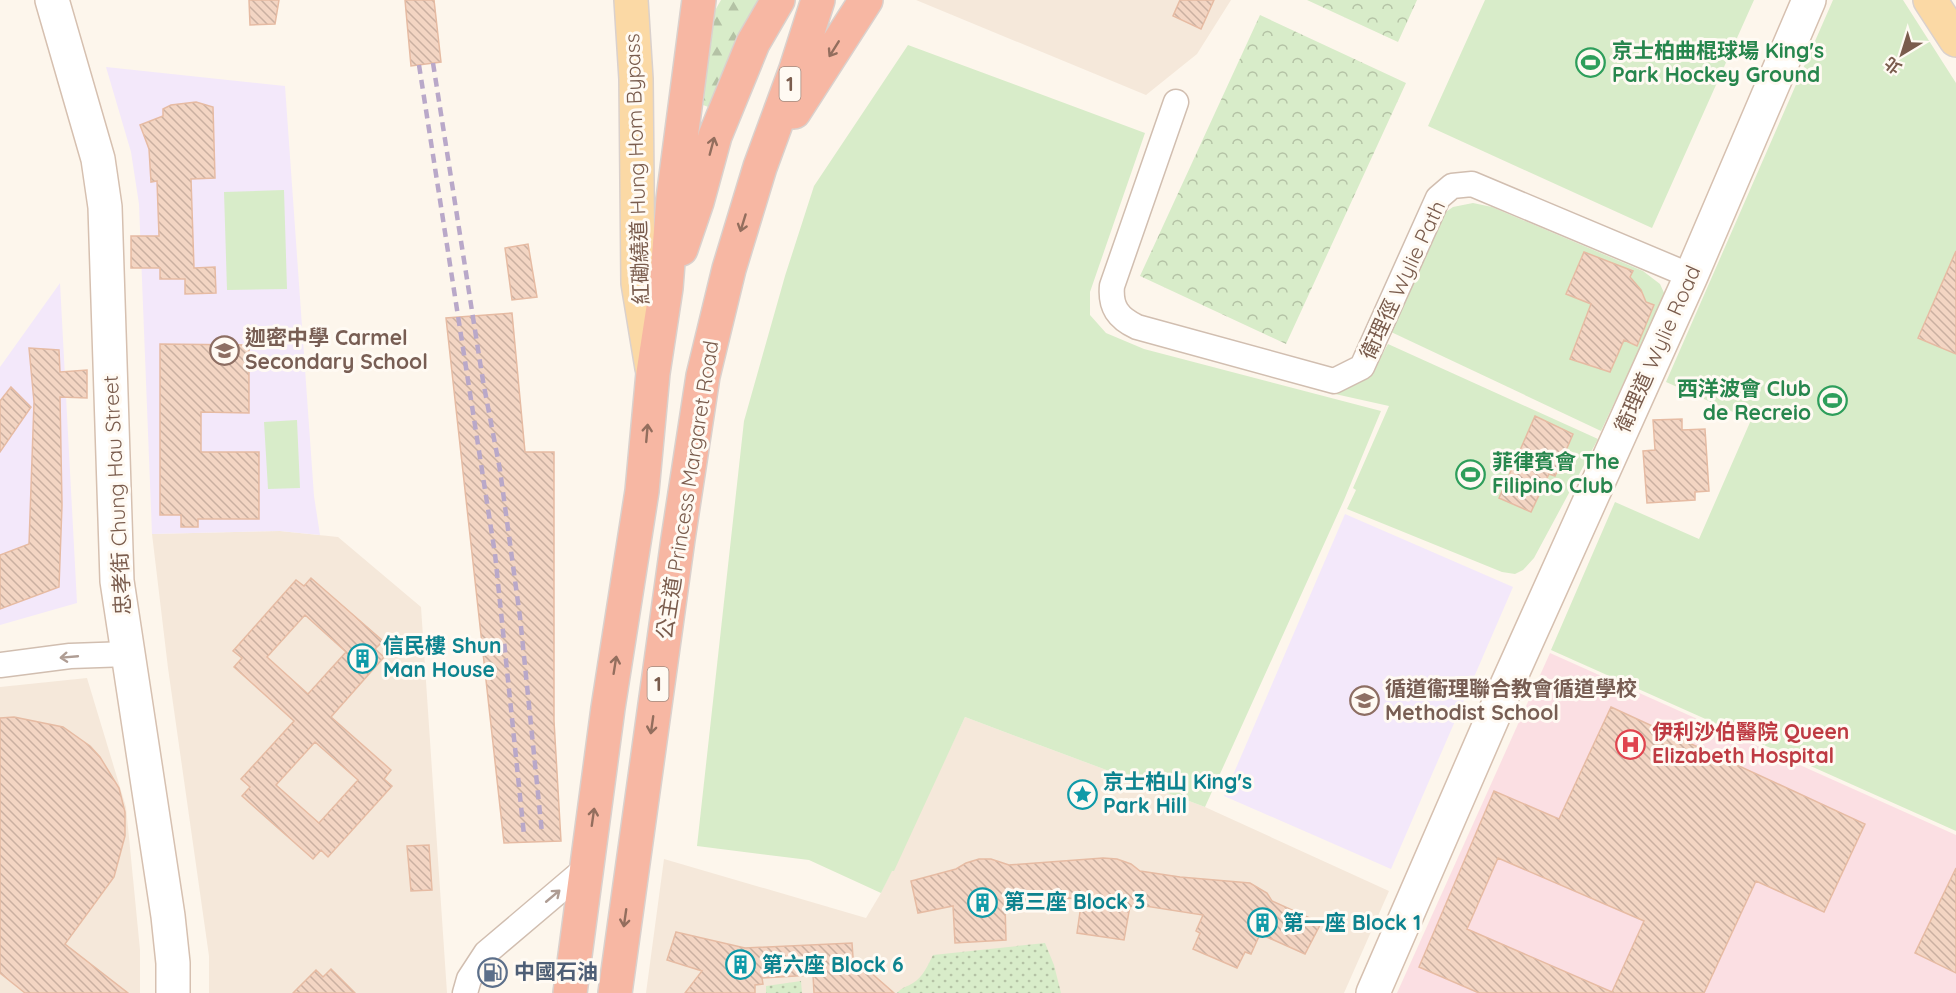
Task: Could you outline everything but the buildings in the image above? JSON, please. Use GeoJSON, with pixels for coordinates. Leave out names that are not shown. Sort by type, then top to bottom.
{"type":"FeatureCollection","features":[{"type":"Feature","properties":{"kind":"highway"},"geometry":{"type":"LineString","coordinates":[[570,993],[585,869],[642,491],[653,373],[666,288],[673,199],[699,0]]}},
{"type":"Feature","properties":{"kind":"highway"},"geometry":{"type":"LineString","coordinates":[[666,288],[698,202],[715,136],[753,43],[778,0]]}},
{"type":"Feature","properties":{"kind":"highway","name":"公主道 Princess Margaret Road"},"geometry":{"type":"LineString","coordinates":[[615,993],[703,376],[729,269],[760,167],[796,69],[818,0]]}},
{"type":"Feature","properties":{"kind":"highway"},"geometry":{"type":"LineString","coordinates":[[760,167],[866,0]]}},
{"type":"Feature","properties":{"kind":"main road","name":"紅磡繞道 Hung Hom Bypass"},"geometry":{"type":"LineString","coordinates":[[630,0],[636,79],[638,283],[653,373]]}},
{"type":"Feature","properties":{"kind":"main road"},"geometry":{"type":"LineString","coordinates":[[1930,0],[1956,40]]}},
{"type":"Feature","properties":{"kind":"street","name":"忠孝街 Chung Hau Street"},"geometry":{"type":"LineString","coordinates":[[52,0],[98,159],[105,207],[117,581],[168,916],[173,963],[173,993]]}},
{"type":"Feature","properties":{"kind":"street","name":"衛理道 Wylie Road"},"geometry":{"type":"LineString","coordinates":[[1373,993],[1502,696],[1691,276],[1809,0]]}},
{"type":"Feature","properties":{"kind":"street","name":"衛理徑 Wylie Path"},"geometry":{"type":"LineString","coordinates":[[1176,102],[1112,286],[1111,299],[1119,316],[1137,327],[1301,373],[1334,381],[1343,378],[1362,367],[1438,198],[1452,186],[1472,184],[1691,276]]}},
{"type":"Feature","properties":{"kind":"street"},"geometry":{"type":"LineString","coordinates":[[0,665],[70,657],[128,654]]}},
{"type":"Feature","properties":{"kind":"street"},"geometry":{"type":"LineString","coordinates":[[465,993],[473,973],[486,953],[585,869]]}},
{"type":"Feature","properties":{"kind":"shaded area"},"geometry":{"type":"Polygon","coordinates":[[[916,0],[1231,0],[1197,54],[1146,95],[916,0]]]}},
{"type":"Feature","properties":{"kind":"shaded area","name":"迦密中學 Carmel Secondary School"},"geometry":{"type":"Polygon","coordinates":[[[106,67],[285,86],[314,496],[320,535],[280,531],[152,534],[139,204],[131,152],[106,67]]]}},
{"type":"Feature","properties":{"kind":"shaded area"},"geometry":{"type":"Polygon","coordinates":[[[60,283],[77,603],[0,625],[0,367],[60,283]]]}},
{"type":"Feature","properties":{"kind":"shaded area","name":"循道衞理聯合教會循道學校 Methodist School"},"geometry":{"type":"Polygon","coordinates":[[[1345,514],[1513,587],[1391,869],[1224,796],[1345,514]]]}},
{"type":"Feature","properties":{"kind":"shaded area"},"geometry":{"type":"Polygon","coordinates":[[[280,531],[338,537],[421,607],[447,993],[209,993],[209,956],[168,668],[152,534],[280,531]]]}},
{"type":"Feature","properties":{"kind":"shaded area","name":"伊利沙伯醫院 Queen Elizabeth Hospital"},"geometry":{"type":"Polygon","coordinates":[[[1550,653],[1956,835],[1956,993],[1397,993],[1550,653]]]}},
{"type":"Feature","properties":{"kind":"shaded area"},"geometry":{"type":"Polygon","coordinates":[[[87,678],[126,807],[140,950],[140,993],[0,993],[0,687],[87,678]]]}},
{"type":"Feature","properties":{"kind":"shaded area"},"geometry":{"type":"Polygon","coordinates":[[[965,717],[1205,807],[1389,891],[1344,993],[646,993],[664,859],[866,918],[881,893],[965,717]]]}},
{"type":"Feature","properties":{"kind":"green space"},"geometry":{"type":"Polygon","coordinates":[[[721,0],[761,0],[711,108],[703,105],[713,14],[721,0]]]}},
{"type":"Feature","properties":{"kind":"green space"},"geometry":{"type":"Polygon","coordinates":[[[1307,0],[1417,0],[1398,42],[1307,0]]]}},
{"type":"Feature","properties":{"kind":"green space","name":"京士柏曲棍球場 King's Park Hockey Ground"},"geometry":{"type":"Polygon","coordinates":[[[1485,0],[1754,0],[1652,228],[1428,126],[1485,0]]]}},
{"type":"Feature","properties":{"kind":"green space","name":"西洋波會 Club de Recreio"},"geometry":{"type":"Polygon","coordinates":[[[1833,0],[1903,0],[1956,83],[1956,831],[1551,650],[1615,502],[1699,539],[1751,420],[1666,382],[1833,0]]]}},
{"type":"Feature","properties":{"kind":"green space"},"geometry":{"type":"Polygon","coordinates":[[[1260,15],[1406,83],[1286,344],[1140,276],[1260,15]]]}},
{"type":"Feature","properties":{"kind":"green space"},"geometry":{"type":"Polygon","coordinates":[[[908,45],[1145,133],[1090,292],[1090,315],[1106,333],[1144,349],[1381,411],[1344,500],[1205,807],[965,717],[894,871],[881,893],[809,860],[697,846],[744,421],[785,276],[814,186],[908,45]]]}},
{"type":"Feature","properties":{"kind":"green space"},"geometry":{"type":"Polygon","coordinates":[[[284,190],[287,289],[227,290],[224,192],[284,190]]]}},
{"type":"Feature","properties":{"kind":"green space"},"geometry":{"type":"Polygon","coordinates":[[[1473,203],[1492,207],[1643,271],[1660,284],[1665,295],[1601,431],[1389,331],[1440,216],[1453,207],[1473,203]]]}},
{"type":"Feature","properties":{"kind":"green space","name":"菲律賓會 The Filipino Club"},"geometry":{"type":"Polygon","coordinates":[[[1388,344],[1598,439],[1534,558],[1523,570],[1515,574],[1502,572],[1347,509],[1356,490],[1353,488],[1389,406],[1317,390],[1344,387],[1362,380],[1374,367],[1388,344]]]}},
{"type":"Feature","properties":{"kind":"green space"},"geometry":{"type":"Polygon","coordinates":[[[297,420],[300,488],[268,489],[264,422],[297,420]]]}},
{"type":"Feature","properties":{"kind":"green space"},"geometry":{"type":"Polygon","coordinates":[[[1045,943],[1054,965],[1061,993],[897,993],[920,978],[933,955],[1045,943]]]}},
{"type":"Feature","properties":{"kind":"green space"},"geometry":{"type":"Polygon","coordinates":[[[801,981],[802,993],[766,993],[766,986],[801,981]]]}},
{"type":"Feature","properties":{"kind":"railway"},"geometry":{"type":"LineString","coordinates":[[433,63],[483,381],[500,470],[520,617],[542,833]]}},
{"type":"Feature","properties":{"kind":"railway"},"geometry":{"type":"LineString","coordinates":[[419,65],[495,554],[524,835]]}},
{"type":"Feature","properties":{"kind":"place","name":"京士柏曲棍球場 King's Park Hockey Ground"},"geometry":{"type":"Point","coordinates":[1591,63]}},
{"type":"Feature","properties":{"kind":"place","name":"迦密中學 Carmel Secondary School"},"geometry":{"type":"Point","coordinates":[224,350]}},
{"type":"Feature","properties":{"kind":"place","name":"西洋波會 Club de Recreio"},"geometry":{"type":"Point","coordinates":[1832,401]}},
{"type":"Feature","properties":{"kind":"place","name":"菲律賓會 The Filipino Club"},"geometry":{"type":"Point","coordinates":[1471,474]}},
{"type":"Feature","properties":{"kind":"place","name":"信民樓 Shun Man House"},"geometry":{"type":"Point","coordinates":[362,658]}},
{"type":"Feature","properties":{"kind":"place","name":"循道衞理聯合教會循道學校 Methodist School"},"geometry":{"type":"Point","coordinates":[1364,701]}},
{"type":"Feature","properties":{"kind":"place","name":"伊利沙伯醫院 Queen Elizabeth Hospital"},"geometry":{"type":"Point","coordinates":[1631,744]}},
{"type":"Feature","properties":{"kind":"place","name":"京士柏山 King's Park Hill"},"geometry":{"type":"Point","coordinates":[1082,794]}},
{"type":"Feature","properties":{"kind":"place","name":"第三座 Block 3"},"geometry":{"type":"Point","coordinates":[983,902]}},
{"type":"Feature","properties":{"kind":"place","name":"第一座 Block 1"},"geometry":{"type":"Point","coordinates":[1262,923]}},
{"type":"Feature","properties":{"kind":"place","name":"第六座 Block 6"},"geometry":{"type":"Point","coordinates":[741,965]}},
{"type":"Feature","properties":{"kind":"place","name":"中國石油"},"geometry":{"type":"Point","coordinates":[493,972]}}]}
